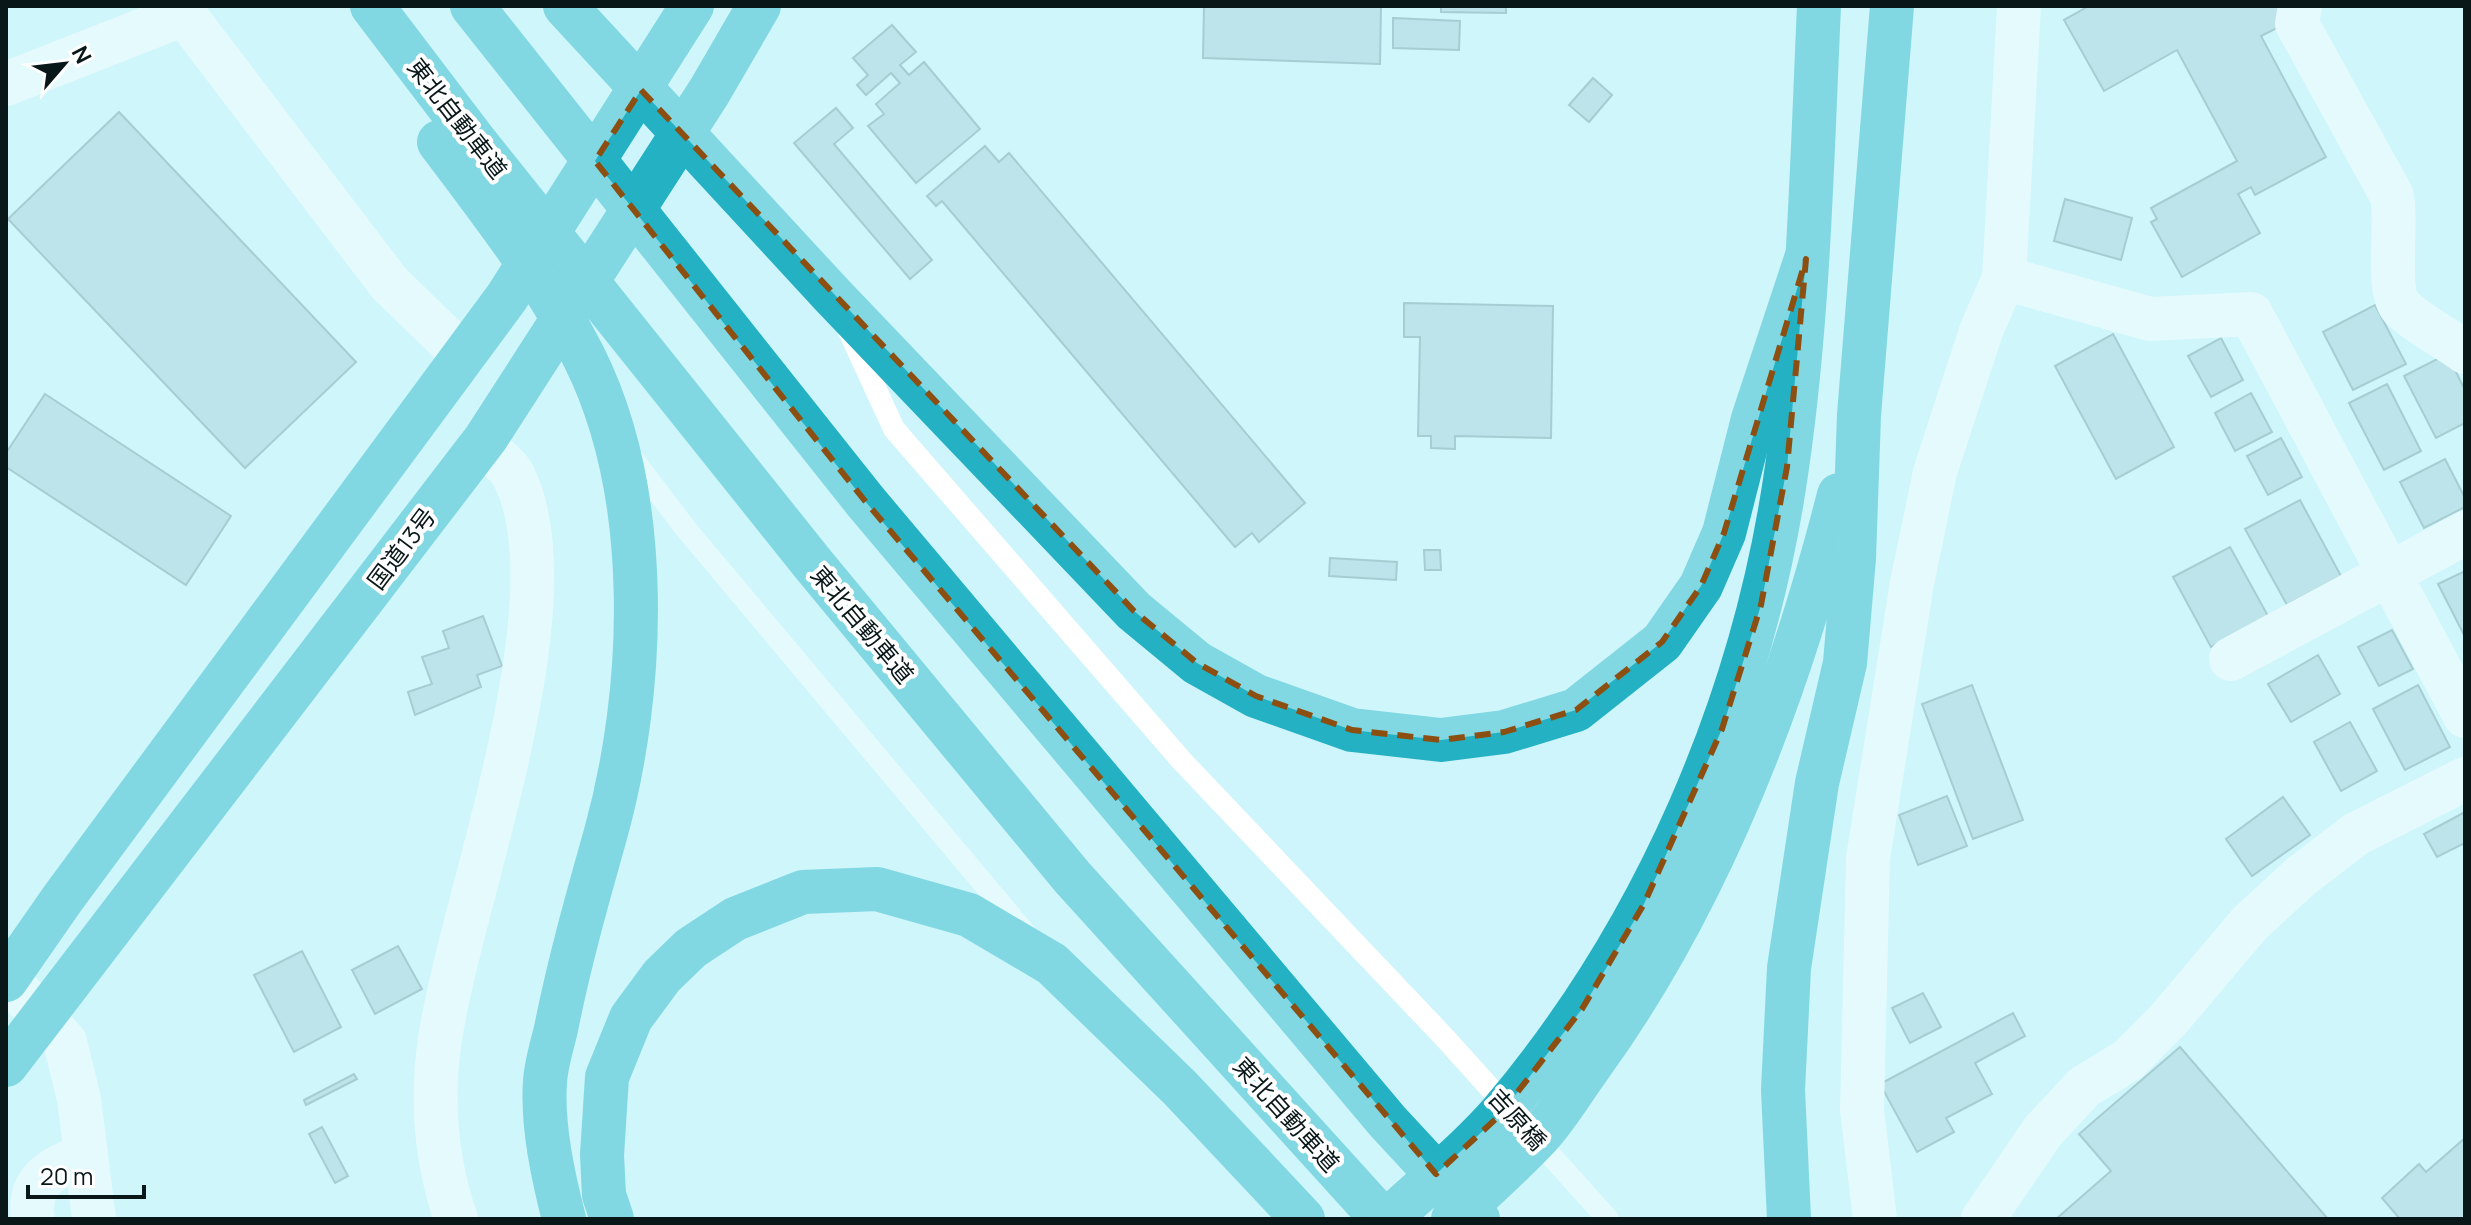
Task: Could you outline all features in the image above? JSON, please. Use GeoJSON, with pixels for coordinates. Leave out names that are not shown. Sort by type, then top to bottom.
{"type":"FeatureCollection","features":[{"type":"Feature","properties":{"kind":"highway"},"geometry":{"type":"LineString","coordinates":[[339,6],[468,157],[544,287],[585,359],[609,429],[633,521],[636,667],[619,787],[567,970],[545,1082],[553,1177],[564,1219]]}},
{"type":"Feature","properties":{"kind":"highway","name":"東北自動車道"},"geometry":{"type":"LineString","coordinates":[[372,6],[468,157],[620,323],[1072,877],[1382,1219]]}},
{"type":"Feature","properties":{"kind":"highway"},"geometry":{"type":"LineString","coordinates":[[472,6],[673,255],[865,501],[1388,1122],[1478,1219]]}},
{"type":"Feature","properties":{"kind":"highway"},"geometry":{"type":"LineString","coordinates":[[6,978],[507,297],[692,6]]}},
{"type":"Feature","properties":{"kind":"highway","name":"国道13号"},"geometry":{"type":"LineString","coordinates":[[26,1039],[481,444],[709,92],[759,6]]}},
{"type":"Feature","properties":{"kind":"highway"},"geometry":{"type":"LineString","coordinates":[[1389,1219],[1499,1116],[1582,1009],[1644,904],[1689,809],[1722,729],[1761,605],[1787,467],[1806,259],[1819,6]]}},
{"type":"Feature","properties":{"kind":"highway"},"geometry":{"type":"LineString","coordinates":[[1789,1219],[1783,1090],[1789,968],[1817,783],[1845,663],[1854,558],[1859,415],[1892,6]]}},
{"type":"Feature","properties":{"kind":"highway"},"geometry":{"type":"LineString","coordinates":[[575,17],[832,295],[1134,611],[1197,663],[1256,696],[1352,730],[1441,740],[1504,732],[1576,710],[1662,642],[1701,586],[1724,533],[1753,419],[1806,259]]}},
{"type":"Feature","properties":{"kind":"highway"},"geometry":{"type":"LineString","coordinates":[[1453,1219],[1541,1134],[1616,1030],[1662,959],[1732,814],[1773,705],[1826,546],[1859,415]]}},
{"type":"Feature","properties":{"kind":"highway"},"geometry":{"type":"LineString","coordinates":[[612,1219],[604,1195],[602,1155],[607,1077],[631,1018],[662,976],[691,948],[735,919],[803,892],[877,889],[969,915],[1052,964],[1180,1088],[1297,1214]]}},
{"type":"Feature","properties":{"kind":"street"},"geometry":{"type":"LineString","coordinates":[[2300,6],[2297,24],[2392,196],[2395,212],[2393,291],[2400,307],[2465,352]]}},
{"type":"Feature","properties":{"kind":"street"},"geometry":{"type":"LineString","coordinates":[[1875,1219],[1862,1110],[1868,858],[1912,583],[1935,472],[1981,331],[2004,278],[2023,8]]}},
{"type":"Feature","properties":{"kind":"street"},"geometry":{"type":"LineString","coordinates":[[6,84],[181,10],[389,283],[464,356]]}},
{"type":"Feature","properties":{"kind":"street"},"geometry":{"type":"LineString","coordinates":[[2004,278],[2150,319],[2251,314],[2465,716]]}},
{"type":"Feature","properties":{"kind":"street"},"geometry":{"type":"LineString","coordinates":[[456,1219],[438,1146],[440,1040],[522,691],[532,597],[527,516],[510,469],[481,444]]}},
{"type":"Feature","properties":{"kind":"street"},"geometry":{"type":"LineString","coordinates":[[2231,659],[2465,533]]}},
{"type":"Feature","properties":{"kind":"street"},"geometry":{"type":"LineString","coordinates":[[1983,1219],[2043,1131],[2084,1087],[2138,1050],[2168,1020],[2250,923],[2300,877],[2356,834],[2465,779]]}},
{"type":"Feature","properties":{"kind":"street"},"geometry":{"type":"LineString","coordinates":[[6,978],[26,1039],[65,1042],[79,1099],[94,1219]]}},
{"type":"Feature","properties":{"kind":"street"},"geometry":{"type":"LineString","coordinates":[[33,1219],[31,1203],[47,1172],[86,1155]]}},
{"type":"Feature","properties":{"kind":"lane","name":"吉原橋"},"geometry":{"type":"LineString","coordinates":[[832,295],[894,429],[1182,761],[1444,1037],[1608,1219]]}},
{"type":"Feature","properties":{"kind":"lane"},"geometry":{"type":"LineString","coordinates":[[609,429],[686,529],[1052,964]]}},
{"type":"Feature","properties":{"kind":"highlighted area"},"geometry":{"type":"Polygon","coordinates":[[[641,90],[1134,611],[1197,663],[1256,696],[1352,730],[1441,740],[1504,732],[1576,710],[1662,642],[1701,586],[1724,533],[1806,259],[1787,467],[1761,605],[1722,729],[1644,904],[1582,1009],[1499,1116],[1436,1174],[865,501],[595,161],[641,90]]]}},
{"type":"Feature","properties":{"kind":"building"},"geometry":{"type":"Polygon","coordinates":[[[1204,6],[1381,6],[1380,64],[1203,58],[1204,6]]]}},
{"type":"Feature","properties":{"kind":"building"},"geometry":{"type":"Polygon","coordinates":[[[1441,6],[1506,6],[1506,13],[1441,12],[1441,6]]]}},
{"type":"Feature","properties":{"kind":"building"},"geometry":{"type":"Polygon","coordinates":[[[2089,6],[2281,6],[2289,22],[2261,36],[2326,157],[2255,195],[2251,187],[2238,194],[2260,233],[2182,277],[2151,222],[2157,219],[2151,208],[2237,161],[2177,50],[2104,91],[2064,20],[2089,6]]]}},
{"type":"Feature","properties":{"kind":"building"},"geometry":{"type":"Polygon","coordinates":[[[1393,18],[1460,21],[1459,50],[1393,48],[1393,18]]]}},
{"type":"Feature","properties":{"kind":"building"},"geometry":{"type":"Polygon","coordinates":[[[892,25],[916,52],[900,65],[909,75],[924,62],[980,129],[916,183],[868,126],[884,114],[876,104],[900,83],[891,73],[866,95],[857,85],[868,75],[853,58],[892,25]]]}},
{"type":"Feature","properties":{"kind":"building"},"geometry":{"type":"Polygon","coordinates":[[[1593,78],[1612,95],[1589,122],[1569,105],[1593,78]]]}},
{"type":"Feature","properties":{"kind":"building"},"geometry":{"type":"Polygon","coordinates":[[[836,108],[853,128],[834,144],[932,260],[910,279],[794,143],[836,108]]]}},
{"type":"Feature","properties":{"kind":"building"},"geometry":{"type":"Polygon","coordinates":[[[119,112],[356,362],[245,468],[8,219],[119,112]]]}},
{"type":"Feature","properties":{"kind":"building"},"geometry":{"type":"Polygon","coordinates":[[[985,146],[999,162],[1009,153],[1305,503],[1259,542],[1252,533],[1235,547],[942,201],[936,206],[927,196],[985,146]]]}},
{"type":"Feature","properties":{"kind":"building"},"geometry":{"type":"Polygon","coordinates":[[[2065,199],[2132,218],[2121,260],[2054,241],[2065,199]]]}},
{"type":"Feature","properties":{"kind":"building"},"geometry":{"type":"Polygon","coordinates":[[[1404,303],[1553,306],[1551,438],[1455,436],[1455,449],[1431,448],[1431,436],[1418,436],[1420,337],[1404,337],[1404,303]]]}},
{"type":"Feature","properties":{"kind":"building"},"geometry":{"type":"Polygon","coordinates":[[[2375,305],[2406,364],[2353,390],[2323,332],[2375,305]]]}},
{"type":"Feature","properties":{"kind":"building"},"geometry":{"type":"Polygon","coordinates":[[[2113,334],[2174,447],[2116,479],[2055,366],[2113,334]]]}},
{"type":"Feature","properties":{"kind":"building"},"geometry":{"type":"Polygon","coordinates":[[[2221,338],[2243,380],[2211,397],[2188,356],[2221,338]]]}},
{"type":"Feature","properties":{"kind":"building"},"geometry":{"type":"Polygon","coordinates":[[[2447,354],[2465,390],[2465,423],[2436,438],[2404,376],[2447,354]]]}},
{"type":"Feature","properties":{"kind":"building"},"geometry":{"type":"Polygon","coordinates":[[[2387,384],[2421,451],[2384,470],[2349,403],[2387,384]]]}},
{"type":"Feature","properties":{"kind":"building"},"geometry":{"type":"Polygon","coordinates":[[[2251,393],[2272,432],[2235,451],[2215,413],[2251,393]]]}},
{"type":"Feature","properties":{"kind":"building"},"geometry":{"type":"Polygon","coordinates":[[[45,394],[231,516],[186,585],[6,467],[6,453],[45,394]]]}},
{"type":"Feature","properties":{"kind":"building"},"geometry":{"type":"Polygon","coordinates":[[[2281,438],[2302,477],[2268,495],[2247,456],[2281,438]]]}},
{"type":"Feature","properties":{"kind":"building"},"geometry":{"type":"Polygon","coordinates":[[[2445,459],[2465,498],[2465,507],[2424,528],[2400,482],[2445,459]]]}},
{"type":"Feature","properties":{"kind":"building"},"geometry":{"type":"Polygon","coordinates":[[[2300,500],[2341,576],[2287,605],[2245,529],[2300,500]]]}},
{"type":"Feature","properties":{"kind":"building"},"geometry":{"type":"Polygon","coordinates":[[[2230,547],[2268,616],[2211,647],[2173,577],[2230,547]]]}},
{"type":"Feature","properties":{"kind":"building"},"geometry":{"type":"Polygon","coordinates":[[[1424,550],[1440,550],[1441,570],[1425,570],[1424,550]]]}},
{"type":"Feature","properties":{"kind":"building"},"geometry":{"type":"Polygon","coordinates":[[[1330,558],[1397,562],[1396,580],[1329,576],[1330,558]]]}},
{"type":"Feature","properties":{"kind":"building"},"geometry":{"type":"Polygon","coordinates":[[[2465,571],[2465,635],[2464,635],[2438,584],[2465,571]]]}},
{"type":"Feature","properties":{"kind":"building"},"geometry":{"type":"Polygon","coordinates":[[[483,616],[502,666],[477,675],[481,687],[415,715],[408,692],[432,684],[422,657],[449,648],[443,631],[483,616]]]}},
{"type":"Feature","properties":{"kind":"building"},"geometry":{"type":"Polygon","coordinates":[[[2392,630],[2413,669],[2379,686],[2358,647],[2392,630]]]}},
{"type":"Feature","properties":{"kind":"building"},"geometry":{"type":"Polygon","coordinates":[[[2318,655],[2340,694],[2291,722],[2268,684],[2318,655]]]}},
{"type":"Feature","properties":{"kind":"building"},"geometry":{"type":"Polygon","coordinates":[[[1972,685],[2023,820],[1973,839],[1922,704],[1972,685]]]}},
{"type":"Feature","properties":{"kind":"building"},"geometry":{"type":"Polygon","coordinates":[[[2418,685],[2450,747],[2405,770],[2373,709],[2418,685]]]}},
{"type":"Feature","properties":{"kind":"building"},"geometry":{"type":"Polygon","coordinates":[[[2350,722],[2377,771],[2341,791],[2314,742],[2350,722]]]}},
{"type":"Feature","properties":{"kind":"building"},"geometry":{"type":"Polygon","coordinates":[[[1947,796],[1967,846],[1918,865],[1899,815],[1947,796]]]}},
{"type":"Feature","properties":{"kind":"building"},"geometry":{"type":"Polygon","coordinates":[[[2283,797],[2310,835],[2252,876],[2226,839],[2283,797]]]}},
{"type":"Feature","properties":{"kind":"building"},"geometry":{"type":"Polygon","coordinates":[[[2465,812],[2465,843],[2437,857],[2424,834],[2465,812]]]}},
{"type":"Feature","properties":{"kind":"building"},"geometry":{"type":"Polygon","coordinates":[[[398,946],[422,989],[375,1014],[352,970],[398,946]]]}},
{"type":"Feature","properties":{"kind":"building"},"geometry":{"type":"Polygon","coordinates":[[[302,951],[341,1027],[294,1052],[254,975],[302,951]]]}},
{"type":"Feature","properties":{"kind":"building"},"geometry":{"type":"Polygon","coordinates":[[[1923,993],[1941,1027],[1910,1043],[1892,1008],[1923,993]]]}},
{"type":"Feature","properties":{"kind":"building"},"geometry":{"type":"Polygon","coordinates":[[[2013,1013],[2025,1036],[1975,1063],[1992,1094],[1946,1118],[1954,1132],[1917,1152],[1880,1084],[2013,1013]]]}},
{"type":"Feature","properties":{"kind":"building"},"geometry":{"type":"Polygon","coordinates":[[[2180,1047],[2328,1219],[2056,1219],[2111,1171],[2079,1134],[2180,1047]]]}},
{"type":"Feature","properties":{"kind":"building"},"geometry":{"type":"Polygon","coordinates":[[[354,1074],[357,1079],[306,1105],[304,1100],[354,1074]]]}},
{"type":"Feature","properties":{"kind":"building"},"geometry":{"type":"Polygon","coordinates":[[[322,1127],[348,1176],[335,1183],[309,1134],[322,1127]]]}},
{"type":"Feature","properties":{"kind":"building"},"geometry":{"type":"Polygon","coordinates":[[[2465,1138],[2465,1219],[2400,1219],[2382,1198],[2419,1164],[2426,1172],[2465,1138]]]}}]}
